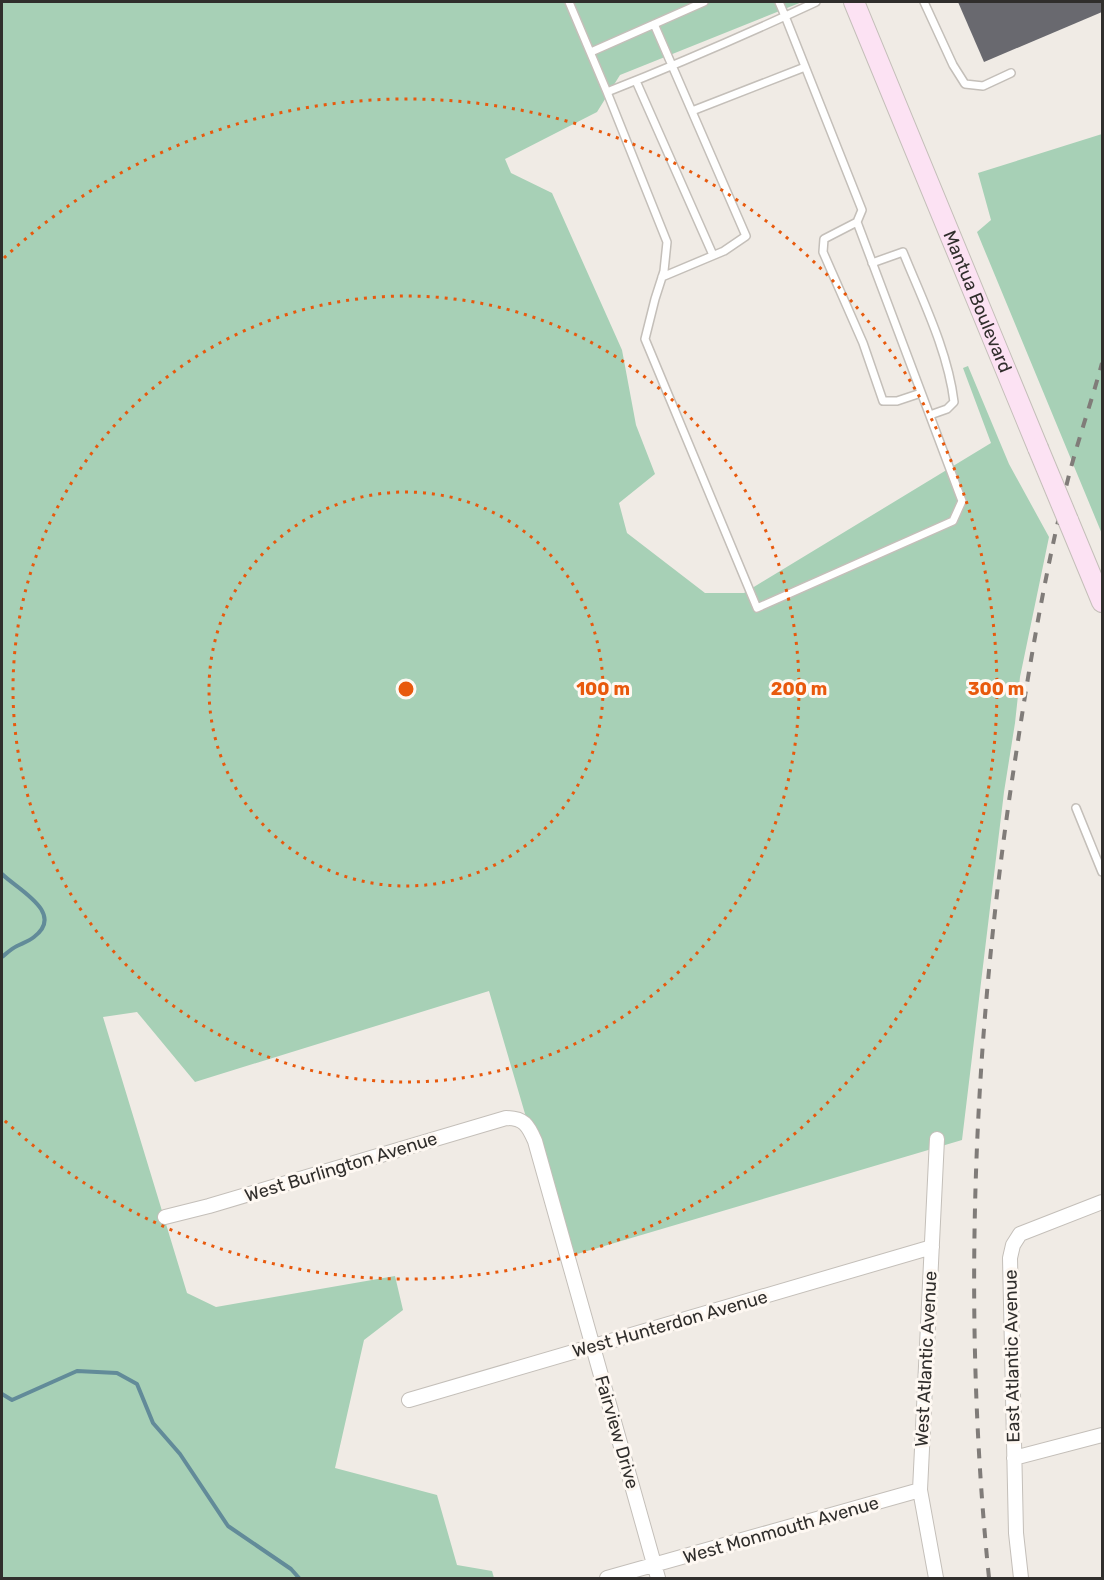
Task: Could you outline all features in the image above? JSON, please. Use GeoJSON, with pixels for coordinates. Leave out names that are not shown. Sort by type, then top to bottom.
{"type":"FeatureCollection","features":[{"type":"Feature","properties":{"kind":"main road","name":"Mantua Boulevard"},"geometry":{"type":"LineString","coordinates":[[854,2],[1102,602]]}},
{"type":"Feature","properties":{"kind":"street","name":"West Burlington Avenue"},"geometry":{"type":"LineString","coordinates":[[165,1217],[494,1121],[516,1118]]}},
{"type":"Feature","properties":{"kind":"street","name":"Fairview Drive"},"geometry":{"type":"LineString","coordinates":[[516,1118],[523,1121],[535,1141],[657,1572]]}},
{"type":"Feature","properties":{"kind":"street","name":"West Atlantic Avenue"},"geometry":{"type":"LineString","coordinates":[[936,1578],[920,1490],[937,1139]]}},
{"type":"Feature","properties":{"kind":"street","name":"East Atlantic Avenue"},"geometry":{"type":"LineString","coordinates":[[1021,1578],[1016,1533],[1010,1258],[1013,1245],[1020,1234],[1102,1202]]}},
{"type":"Feature","properties":{"kind":"street","name":"West Hunterdon Avenue"},"geometry":{"type":"LineString","coordinates":[[409,1400],[932,1247]]}},
{"type":"Feature","properties":{"kind":"street"},"geometry":{"type":"LineString","coordinates":[[1014,1458],[1102,1435]]}},
{"type":"Feature","properties":{"kind":"street","name":"West Monmouth Avenue"},"geometry":{"type":"LineString","coordinates":[[607,1578],[657,1572],[920,1490]]}},
{"type":"Feature","properties":{"kind":"lane"},"geometry":{"type":"LineString","coordinates":[[569,2],[608,92],[667,242],[664,271],[645,339],[757,608],[953,521],[962,501],[857,222]]}},
{"type":"Feature","properties":{"kind":"lane"},"geometry":{"type":"LineString","coordinates":[[591,52],[704,2]]}},
{"type":"Feature","properties":{"kind":"lane"},"geometry":{"type":"LineString","coordinates":[[779,2],[862,210],[857,222],[824,239],[823,252],[863,343],[883,401],[897,401],[921,393]]}},
{"type":"Feature","properties":{"kind":"lane"},"geometry":{"type":"LineString","coordinates":[[608,92],[816,2]]}},
{"type":"Feature","properties":{"kind":"lane"},"geometry":{"type":"LineString","coordinates":[[924,2],[953,65],[965,84],[983,86],[1011,72]]}},
{"type":"Feature","properties":{"kind":"lane"},"geometry":{"type":"LineString","coordinates":[[654,24],[746,236],[724,250],[662,278]]}},
{"type":"Feature","properties":{"kind":"lane"},"geometry":{"type":"LineString","coordinates":[[692,111],[806,67]]}},
{"type":"Feature","properties":{"kind":"lane"},"geometry":{"type":"LineString","coordinates":[[636,81],[713,255]]}},
{"type":"Feature","properties":{"kind":"lane"},"geometry":{"type":"LineString","coordinates":[[872,263],[903,252],[940,345],[954,402],[947,409],[930,415]]}},
{"type":"Feature","properties":{"kind":"lane"},"geometry":{"type":"LineString","coordinates":[[1076,808],[1102,872]]}},
{"type":"Feature","properties":{"kind":"green space"},"geometry":{"type":"Polygon","coordinates":[[[2,2],[802,2],[620,75],[597,112],[505,159],[511,173],[552,193],[622,350],[636,425],[655,474],[619,503],[627,533],[705,593],[744,593],[991,443],[963,368],[968,366],[1009,464],[1049,537],[1020,677],[962,1140],[567,1257],[489,991],[195,1082],[137,1012],[103,1017],[187,1293],[216,1307],[395,1276],[403,1310],[364,1340],[335,1468],[437,1495],[457,1565],[492,1571],[494,1578],[2,1578],[2,2]]]}},
{"type":"Feature","properties":{"kind":"green space"},"geometry":{"type":"Polygon","coordinates":[[[1102,134],[1102,534],[977,232],[991,220],[978,173],[1102,134]]]}},
{"type":"Feature","properties":{"kind":"building"},"geometry":{"type":"Polygon","coordinates":[[[958,2],[1102,2],[1102,12],[984,62],[958,2]]]}},
{"type":"Feature","properties":{"kind":"waterway"},"geometry":{"type":"LineString","coordinates":[[2,874],[36,902],[45,919],[42,928],[34,937],[13,948],[2,957]]}},
{"type":"Feature","properties":{"kind":"waterway"},"geometry":{"type":"LineString","coordinates":[[2,1394],[12,1400],[77,1371],[117,1373],[137,1384],[153,1423],[180,1454],[228,1526],[291,1569],[299,1578]]}},
{"type":"Feature","properties":{"kind":"railway"},"geometry":{"type":"LineString","coordinates":[[989,1578],[980,1476],[974,1269],[976,1165],[990,958],[1016,754],[1039,614],[1069,475],[1102,363]]}}]}
